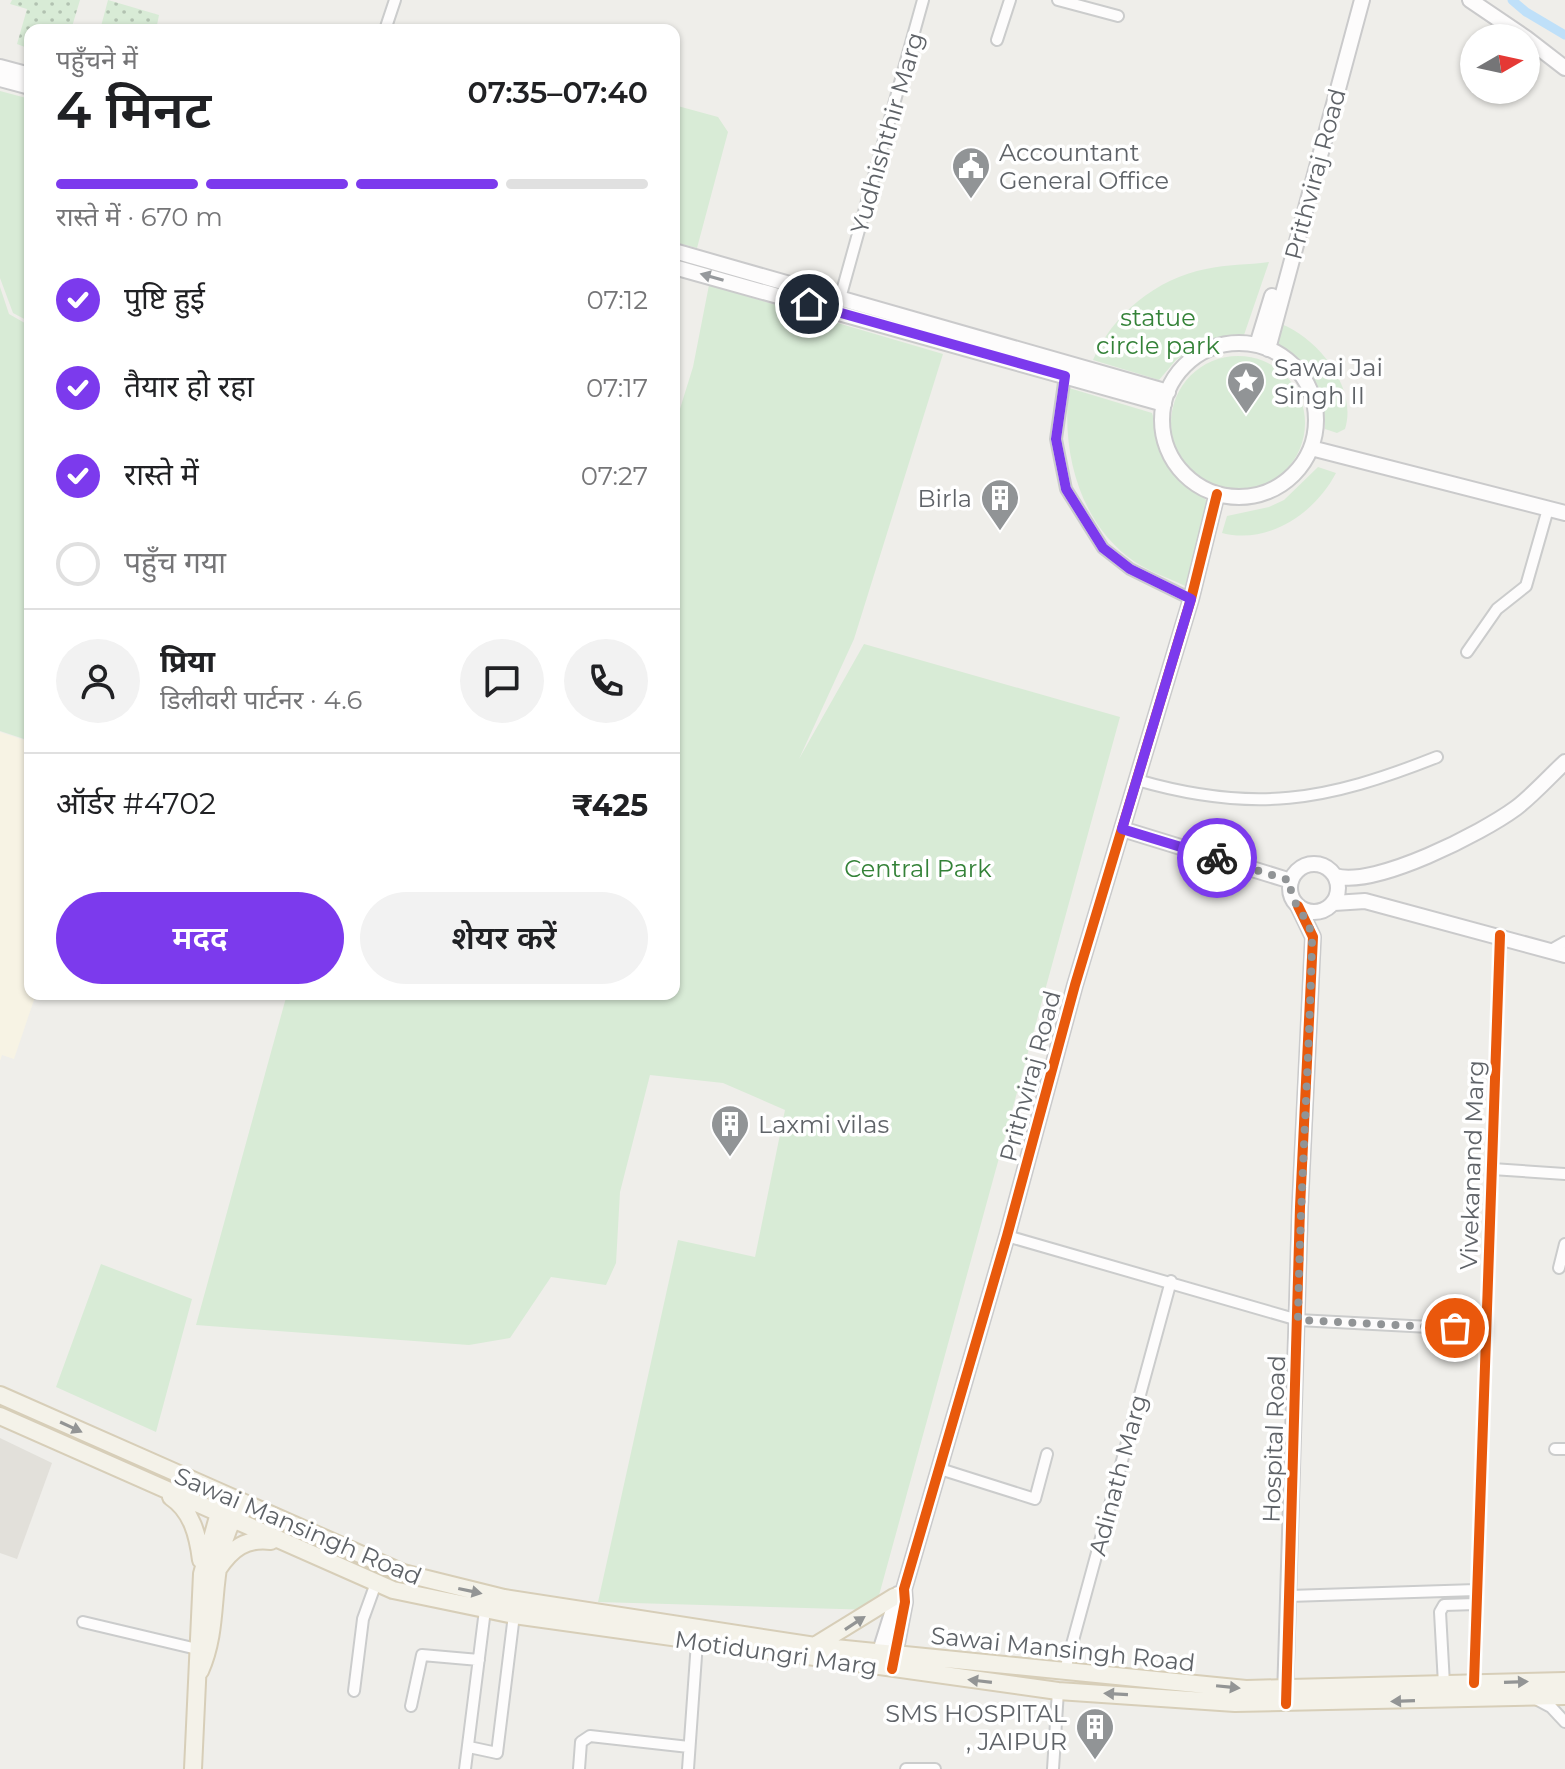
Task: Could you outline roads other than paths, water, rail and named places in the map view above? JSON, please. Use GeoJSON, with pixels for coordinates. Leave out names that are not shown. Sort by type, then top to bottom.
{"type":"FeatureCollection","features":[{"type":"Feature","properties":{"kind":"main road","name":"Sawai Mansingh Road"},"geometry":{"type":"LineString","coordinates":[[0,1395],[391,1568],[438,1584],[596,1614],[815,1646],[886,1660],[1065,1670],[1285,1696],[1444,1684],[1565,1681]]}},
{"type":"Feature","properties":{"kind":"main road"},"geometry":{"type":"LineString","coordinates":[[0,1416],[154,1486],[186,1513],[198,1535],[208,1574],[209,1652],[200,1672]]}},
{"type":"Feature","properties":{"kind":"main road","name":"Motidungri Marg"},"geometry":{"type":"LineString","coordinates":[[154,1486],[376,1583],[404,1593],[514,1615],[697,1642],[886,1660],[1058,1691],[1285,1696],[1565,1696]]}},
{"type":"Feature","properties":{"kind":"main road"},"geometry":{"type":"LineString","coordinates":[[193,1769],[200,1672],[197,1649],[208,1574],[225,1517],[225,1497]]}},
{"type":"Feature","properties":{"kind":"main road"},"geometry":{"type":"LineString","coordinates":[[225,1517],[241,1504]]}},
{"type":"Feature","properties":{"kind":"main road"},"geometry":{"type":"LineString","coordinates":[[208,1574],[245,1542],[285,1542]]}},
{"type":"Feature","properties":{"kind":"main road"},"geometry":{"type":"LineString","coordinates":[[815,1646],[833,1638],[899,1593]]}},
{"type":"Feature","properties":{"kind":"street"},"geometry":{"type":"LineString","coordinates":[[387,24],[395,0]]}},
{"type":"Feature","properties":{"kind":"street","name":"Yudhishthir Marg"},"geometry":{"type":"LineString","coordinates":[[838,306],[923,0]]}},
{"type":"Feature","properties":{"kind":"street"},"geometry":{"type":"LineString","coordinates":[[997,40],[1010,0]]}},
{"type":"Feature","properties":{"kind":"street"},"geometry":{"type":"LineString","coordinates":[[1058,0],[1118,16]]}},
{"type":"Feature","properties":{"kind":"street","name":"Prithviraj Road"},"geometry":{"type":"LineString","coordinates":[[1262,347],[1359,0]]}},
{"type":"Feature","properties":{"kind":"street"},"geometry":{"type":"LineString","coordinates":[[1470,0],[1505,24]]}},
{"type":"Feature","properties":{"kind":"street"},"geometry":{"type":"LineString","coordinates":[[1540,49],[1565,68]]}},
{"type":"Feature","properties":{"kind":"street"},"geometry":{"type":"LineString","coordinates":[[0,67],[24,73]]}},
{"type":"Feature","properties":{"kind":"street"},"geometry":{"type":"LineString","coordinates":[[0,79],[24,85]]}},
{"type":"Feature","properties":{"kind":"street"},"geometry":{"type":"LineString","coordinates":[[680,253],[1065,376],[1166,398]]}},
{"type":"Feature","properties":{"kind":"street"},"geometry":{"type":"LineString","coordinates":[[680,268],[838,306],[1166,398]]}},
{"type":"Feature","properties":{"kind":"street"},"geometry":{"type":"LineString","coordinates":[[1226,344],[1262,347],[1282,356],[1304,379],[1315,408],[1313,444],[1294,475],[1266,493],[1250,497],[1217,494],[1194,483],[1176,465],[1165,442],[1166,398],[1175,378],[1197,356],[1226,344]]}},
{"type":"Feature","properties":{"kind":"street"},"geometry":{"type":"LineString","coordinates":[[1065,376],[1056,439],[1066,489],[1103,548],[1130,569],[1191,599]]}},
{"type":"Feature","properties":{"kind":"street"},"geometry":{"type":"LineString","coordinates":[[1313,444],[1565,503]]}},
{"type":"Feature","properties":{"kind":"street"},"geometry":{"type":"LineString","coordinates":[[1313,444],[1565,513]]}},
{"type":"Feature","properties":{"kind":"street","name":"Prithviraj Road"},"geometry":{"type":"LineString","coordinates":[[886,1660],[899,1593],[940,1469],[1122,829],[1191,599],[1217,494]]}},
{"type":"Feature","properties":{"kind":"street"},"geometry":{"type":"LineString","coordinates":[[1467,652],[1497,609],[1526,586],[1548,509]]}},
{"type":"Feature","properties":{"kind":"street"},"geometry":{"type":"LineString","coordinates":[[1137,780],[1204,796],[1278,801],[1326,794],[1374,782],[1437,757]]}},
{"type":"Feature","properties":{"kind":"street"},"geometry":{"type":"LineString","coordinates":[[1335,876],[1358,879],[1417,861],[1515,809],[1565,762]]}},
{"type":"Feature","properties":{"kind":"street"},"geometry":{"type":"LineString","coordinates":[[1122,829],[1291,881]]}},
{"type":"Feature","properties":{"kind":"street"},"geometry":{"type":"LineString","coordinates":[[1334,903],[1339,889],[1335,876],[1323,865],[1308,864],[1291,881],[1291,894],[1304,911],[1320,912],[1334,903],[1349,900],[1384,905],[1565,955]]}},
{"type":"Feature","properties":{"kind":"street"},"geometry":{"type":"LineString","coordinates":[[1384,873],[1374,889],[1376,898],[1384,905]]}},
{"type":"Feature","properties":{"kind":"street","name":"Hospital Road"},"geometry":{"type":"LineString","coordinates":[[1285,1696],[1300,1207],[1313,937],[1298,906]]}},
{"type":"Feature","properties":{"kind":"street"},"geometry":{"type":"LineString","coordinates":[[1313,937],[1320,912]]}},
{"type":"Feature","properties":{"kind":"street","name":"Vivekanand Marg"},"geometry":{"type":"LineString","coordinates":[[1474,1683],[1500,935]]}},
{"type":"Feature","properties":{"kind":"street"},"geometry":{"type":"LineString","coordinates":[[1549,951],[1565,942]]}},
{"type":"Feature","properties":{"kind":"street"},"geometry":{"type":"LineString","coordinates":[[1492,1169],[1565,1174]]}},
{"type":"Feature","properties":{"kind":"street"},"geometry":{"type":"LineString","coordinates":[[1007,1236],[1298,1320],[1486,1330]]}},
{"type":"Feature","properties":{"kind":"street"},"geometry":{"type":"LineString","coordinates":[[1559,1268],[1565,1244]]}},
{"type":"Feature","properties":{"kind":"street","name":"Adinath Marg"},"geometry":{"type":"LineString","coordinates":[[1065,1670],[1171,1281]]}},
{"type":"Feature","properties":{"kind":"street"},"geometry":{"type":"LineString","coordinates":[[940,1469],[1035,1499],[1047,1454]]}},
{"type":"Feature","properties":{"kind":"street"},"geometry":{"type":"LineString","coordinates":[[354,1691],[363,1619],[376,1583]]}},
{"type":"Feature","properties":{"kind":"street"},"geometry":{"type":"LineString","coordinates":[[1289,1596],[1476,1590]]}},
{"type":"Feature","properties":{"kind":"street"},"geometry":{"type":"LineString","coordinates":[[1444,1684],[1440,1612],[1444,1605],[1476,1604]]}},
{"type":"Feature","properties":{"kind":"street"},"geometry":{"type":"LineString","coordinates":[[465,1769],[485,1610]]}},
{"type":"Feature","properties":{"kind":"street"},"geometry":{"type":"LineString","coordinates":[[469,1747],[497,1753],[514,1615]]}},
{"type":"Feature","properties":{"kind":"street"},"geometry":{"type":"LineString","coordinates":[[83,1622],[197,1649]]}},
{"type":"Feature","properties":{"kind":"street"},"geometry":{"type":"LineString","coordinates":[[688,1769],[697,1642]]}},
{"type":"Feature","properties":{"kind":"street"},"geometry":{"type":"LineString","coordinates":[[411,1706],[422,1655],[479,1660]]}},
{"type":"Feature","properties":{"kind":"street"},"geometry":{"type":"LineString","coordinates":[[1053,1769],[1058,1691]]}},
{"type":"Feature","properties":{"kind":"street"},"geometry":{"type":"LineString","coordinates":[[1528,1697],[1542,1701],[1565,1722]]}},
{"type":"Feature","properties":{"kind":"street"},"geometry":{"type":"LineString","coordinates":[[579,1769],[581,1742],[590,1736],[689,1747]]}},
{"type":"Feature","properties":{"kind":"street"},"geometry":{"type":"LineString","coordinates":[[906,1769],[935,1769]]}},
{"type":"Feature","properties":{"kind":"waterway"},"geometry":{"type":"LineString","coordinates":[[1512,0],[1565,35]]}},
{"type":"Feature","properties":{"kind":"place","name":"Accountant General Office"},"geometry":{"type":"Point","coordinates":[971,200]}},
{"type":"Feature","properties":{"kind":"place","name":"Sawai Jai Singh II"},"geometry":{"type":"Point","coordinates":[1246,415]}},
{"type":"Feature","properties":{"kind":"place","name":"Birla"},"geometry":{"type":"Point","coordinates":[1000,532]}},
{"type":"Feature","properties":{"kind":"place","name":"Laxmi vilas"},"geometry":{"type":"Point","coordinates":[730,1158]}},
{"type":"Feature","properties":{"kind":"place","name":"SMS HOSPITAL , JAIPUR"},"geometry":{"type":"Point","coordinates":[1095,1761]}},
{"type":"Feature","properties":{"kind":"park label","name":"statue circle park"},"geometry":{"type":"Point","coordinates":[1158,331]}},
{"type":"Feature","properties":{"kind":"park label","name":"Central Park"},"geometry":{"type":"Point","coordinates":[918,868]}}]}
